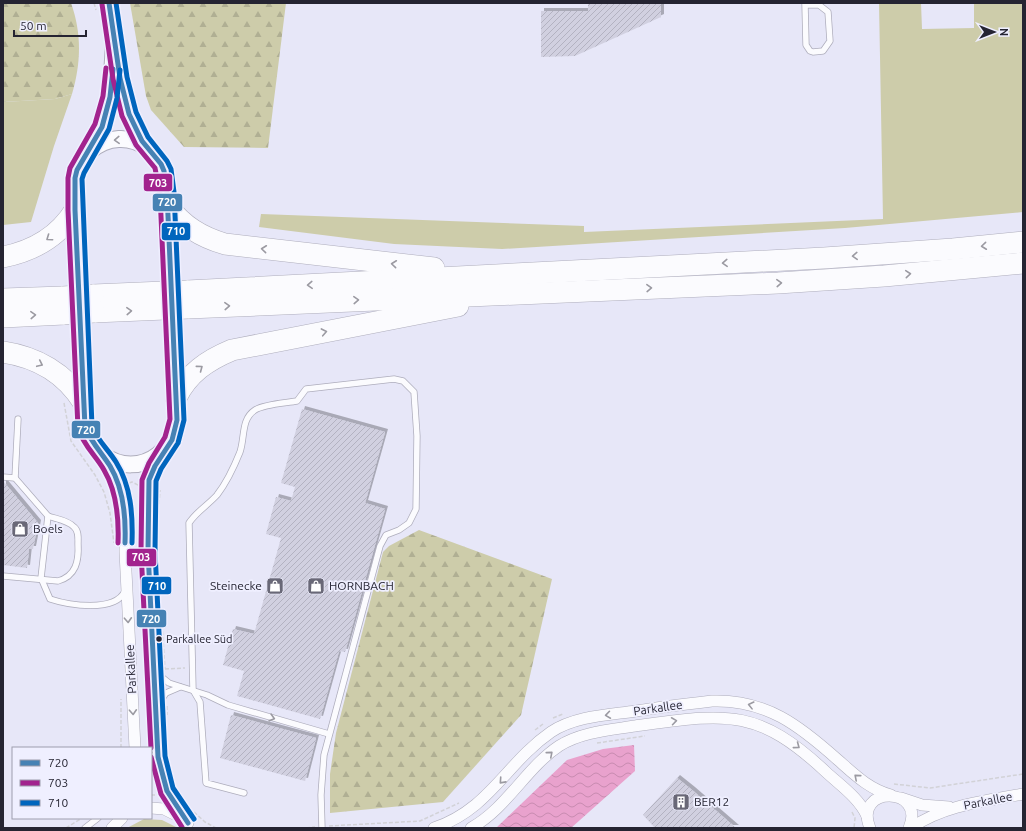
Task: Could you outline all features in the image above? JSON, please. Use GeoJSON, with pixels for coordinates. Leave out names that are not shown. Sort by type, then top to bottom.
{"type":"FeatureCollection","features":[{"type":"Feature","properties":{"kind":"highway"},"geometry":{"type":"LineString","coordinates":[[167,205],[182,223],[193,231],[214,240],[242,247],[422,267],[572,272]]}},
{"type":"Feature","properties":{"kind":"highway"},"geometry":{"type":"LineString","coordinates":[[3,257],[26,251],[45,241],[63,226],[75,210]]}},
{"type":"Feature","properties":{"kind":"highway"},"geometry":{"type":"LineString","coordinates":[[187,299],[572,272],[888,254],[1023,242]]}},
{"type":"Feature","properties":{"kind":"highway"},"geometry":{"type":"LineString","coordinates":[[3,299],[63,305],[187,299],[610,290],[833,280],[1023,263]]}},
{"type":"Feature","properties":{"kind":"highway"},"geometry":{"type":"LineString","coordinates":[[176,398],[186,380],[197,369],[220,355],[245,347],[461,306],[610,290]]}},
{"type":"Feature","properties":{"kind":"highway"},"geometry":{"type":"LineString","coordinates":[[3,317],[63,305]]}},
{"type":"Feature","properties":{"kind":"highway"},"geometry":{"type":"LineString","coordinates":[[3,352],[29,358],[53,370],[71,385],[84,402]]}},
{"type":"Feature","properties":{"kind":"main road"},"geometry":{"type":"LineString","coordinates":[[109,3],[120,78],[129,114],[138,134],[156,156],[164,171],[167,205],[176,426],[172,440],[166,448],[152,459],[131,464],[114,461],[100,453],[88,434],[84,402],[75,210],[75,178],[79,165],[98,135],[105,119],[110,97],[114,44]]}},
{"type":"Feature","properties":{"kind":"main road"},"geometry":{"type":"LineString","coordinates":[[86,154],[103,142],[119,139],[135,141],[149,149]]}},
{"type":"Feature","properties":{"kind":"street","name":"Parkallee"},"geometry":{"type":"LineString","coordinates":[[166,448],[152,473],[148,486],[148,551],[158,757],[162,778],[174,804],[191,826]]}},
{"type":"Feature","properties":{"kind":"street","name":"Parkallee"},"geometry":{"type":"LineString","coordinates":[[100,453],[112,470],[122,500],[125,518],[126,581],[135,747]]}},
{"type":"Feature","properties":{"kind":"street","name":"Parkallee"},"geometry":{"type":"LineString","coordinates":[[434,828],[462,815],[480,803],[532,747],[552,731],[563,726],[587,718],[725,700],[765,709],[790,721],[814,738],[861,780],[875,790],[922,805],[953,808]]}},
{"type":"Feature","properties":{"kind":"street","name":"Parkallee"},"geometry":{"type":"LineString","coordinates":[[471,828],[498,808],[550,754],[569,741],[606,730],[714,717],[752,722],[782,735],[807,754],[857,800],[867,823]]}},
{"type":"Feature","properties":{"kind":"street","name":"Parkallee"},"geometry":{"type":"LineString","coordinates":[[910,828],[927,818],[953,808],[1023,794]]}},
{"type":"Feature","properties":{"kind":"street","name":"Parkallee"},"geometry":{"type":"LineString","coordinates":[[867,823],[870,808],[875,800],[882,796],[895,796],[906,803],[910,810],[910,828]]}},
{"type":"Feature","properties":{"kind":"street","name":"Parkallee"},"geometry":{"type":"LineString","coordinates":[[152,808],[173,812],[191,826]]}},
{"type":"Feature","properties":{"kind":"lane"},"geometry":{"type":"LineString","coordinates":[[805,4],[819,6],[828,12],[830,41],[823,51],[813,52],[807,48],[805,4]]}},
{"type":"Feature","properties":{"kind":"lane"},"geometry":{"type":"LineString","coordinates":[[244,793],[206,783],[200,702],[193,690],[189,523],[195,515],[216,495],[231,474],[240,452],[244,426],[248,418],[256,409],[297,401],[306,389],[394,379],[403,381],[414,392],[417,436],[416,509],[409,523],[399,530],[386,535],[380,546],[324,755],[322,827]]}},
{"type":"Feature","properties":{"kind":"lane"},"geometry":{"type":"LineString","coordinates":[[3,576],[41,578],[58,581],[65,579],[72,573],[78,558],[78,535],[75,527],[70,523],[48,516],[15,478],[18,419]]}},
{"type":"Feature","properties":{"kind":"lane"},"geometry":{"type":"LineString","coordinates":[[3,477],[15,478]]}},
{"type":"Feature","properties":{"kind":"lane"},"geometry":{"type":"LineString","coordinates":[[48,516],[41,578],[50,599],[95,606],[110,604],[117,601],[122,596],[126,581]]}},
{"type":"Feature","properties":{"kind":"lane"},"geometry":{"type":"LineString","coordinates":[[153,666],[166,681],[180,687],[193,690],[235,707],[329,734]]}},
{"type":"Feature","properties":{"kind":"lane"},"geometry":{"type":"LineString","coordinates":[[155,710],[158,702],[166,693],[180,687]]}},
{"type":"Feature","properties":{"kind":"lane"},"geometry":{"type":"LineString","coordinates":[[132,747],[134,732]]}},
{"type":"Feature","properties":{"kind":"lane"},"geometry":{"type":"LineString","coordinates":[[85,828],[97,819]]}},
{"type":"Feature","properties":{"kind":"path"},"geometry":{"type":"LineString","coordinates":[[63,398],[71,441],[95,474],[104,492],[110,513],[114,544]]}},
{"type":"Feature","properties":{"kind":"path"},"geometry":{"type":"LineString","coordinates":[[165,669],[192,668]]}},
{"type":"Feature","properties":{"kind":"path"},"geometry":{"type":"LineString","coordinates":[[550,720],[569,711]]}},
{"type":"Feature","properties":{"kind":"path"},"geometry":{"type":"LineString","coordinates":[[530,734],[545,723]]}},
{"type":"Feature","properties":{"kind":"path"},"geometry":{"type":"LineString","coordinates":[[593,744],[650,735]]}},
{"type":"Feature","properties":{"kind":"path"},"geometry":{"type":"LineString","coordinates":[[890,783],[930,788],[1023,774]]}},
{"type":"Feature","properties":{"kind":"path"},"geometry":{"type":"LineString","coordinates":[[306,828],[420,821],[460,802]]}},
{"type":"Feature","properties":{"kind":"path"},"geometry":{"type":"LineString","coordinates":[[850,808],[855,818],[854,828]]}},
{"type":"Feature","properties":{"kind":"path"},"geometry":{"type":"LineString","coordinates":[[66,828],[80,819]]}},
{"type":"Feature","properties":{"kind":"path"},"geometry":{"type":"LineString","coordinates":[[73,824],[75,828]]}},
{"type":"Feature","properties":{"kind":"green space"},"geometry":{"type":"Polygon","coordinates":[[[3,3],[71,3],[79,37],[79,60],[72,94],[55,99],[3,102],[3,3]]]}},
{"type":"Feature","properties":{"kind":"green space"},"geometry":{"type":"Polygon","coordinates":[[[130,3],[286,3],[268,148],[184,147],[151,110],[146,96],[130,3]]]}},
{"type":"Feature","properties":{"kind":"green space"},"geometry":{"type":"Polygon","coordinates":[[[879,3],[921,3],[922,29],[974,28],[974,3],[1023,3],[1023,212],[845,228],[502,249],[394,244],[259,227],[261,214],[584,226],[584,232],[883,219],[879,3]]]}},
{"type":"Feature","properties":{"kind":"green space"},"geometry":{"type":"Polygon","coordinates":[[[72,94],[54,146],[31,222],[3,225],[3,102],[55,99],[72,94]]]}},
{"type":"Feature","properties":{"kind":"green space"},"geometry":{"type":"Polygon","coordinates":[[[419,530],[552,579],[521,715],[443,802],[330,813],[330,774],[336,733],[383,552],[389,546],[419,530]]]}},
{"type":"Feature","properties":{"kind":"green space"},"geometry":{"type":"Polygon","coordinates":[[[144,819],[162,820],[178,828],[127,828],[144,819]]]}},
{"type":"Feature","properties":{"kind":"water"},"geometry":{"type":"Polygon","coordinates":[[[634,745],[635,771],[571,828],[496,828],[567,760],[603,749],[634,745]]]}},
{"type":"Feature","properties":{"kind":"building"},"geometry":{"type":"Polygon","coordinates":[[[588,3],[661,3],[661,17],[575,56],[541,57],[541,11],[588,11],[588,3]]]}},
{"type":"Feature","properties":{"kind":"building","name":"HORNBACH"},"geometry":{"type":"Polygon","coordinates":[[[302,409],[385,432],[365,503],[385,509],[345,652],[339,651],[320,719],[237,696],[244,671],[223,665],[233,629],[254,634],[281,538],[266,534],[276,497],[291,501],[295,487],[281,483],[302,409]]]}},
{"type":"Feature","properties":{"kind":"building","name":"Boels"},"geometry":{"type":"Polygon","coordinates":[[[3,481],[38,523],[33,549],[29,549],[27,568],[3,565],[3,481]]]}},
{"type":"Feature","properties":{"kind":"building"},"geometry":{"type":"Polygon","coordinates":[[[231,715],[316,738],[305,781],[220,758],[231,715]]]}},
{"type":"Feature","properties":{"kind":"building","name":"BER12"},"geometry":{"type":"Polygon","coordinates":[[[677,778],[736,828],[655,828],[643,815],[677,778]]]}},
{"type":"Feature","properties":{"kind":"transit line","name":"720"},"geometry":{"type":"LineString","coordinates":[[109,3],[120,78],[129,114],[142,141],[161,164],[164,171],[167,193],[177,420],[172,440],[155,466],[149,480],[148,551],[158,757],[167,791],[188,823]]}},
{"type":"Feature","properties":{"kind":"transit line","name":"710"},"geometry":{"type":"LineString","coordinates":[[116,3],[127,77],[136,112],[148,137],[167,161],[171,169],[174,192],[184,420],[178,443],[161,469],[156,481],[155,551],[165,756],[173,788],[194,819]]}},
{"type":"Feature","properties":{"kind":"transit line","name":"703"},"geometry":{"type":"LineString","coordinates":[[102,4],[113,79],[122,116],[136,145],[155,168],[160,194],[170,419],[165,437],[149,463],[142,480],[141,551],[151,747]]}},
{"type":"Feature","properties":{"kind":"transit line","name":"703"},"geometry":{"type":"LineString","coordinates":[[106,68],[103,96],[95,124],[70,168],[68,178],[68,210],[78,428],[86,445],[101,465],[112,487],[116,505],[118,543]]}},
{"type":"Feature","properties":{"kind":"transit line","name":"720"},"geometry":{"type":"LineString","coordinates":[[113,69],[110,97],[102,127],[77,170],[75,178],[75,210],[85,427],[115,475],[123,503],[125,543]]}},
{"type":"Feature","properties":{"kind":"transit line","name":"710"},"geometry":{"type":"LineString","coordinates":[[120,70],[117,98],[109,129],[82,179],[92,426],[97,436],[116,462],[125,481],[130,501],[132,543]]}},
{"type":"Feature","properties":{"kind":"transit line","name":"703"},"geometry":{"type":"LineString","coordinates":[[152,761],[161,794],[182,827]]}},
{"type":"Feature","properties":{"kind":"place","name":"Boels"},"geometry":{"type":"Point","coordinates":[20,529]}},
{"type":"Feature","properties":{"kind":"place","name":"Steinecke"},"geometry":{"type":"Point","coordinates":[275,586]}},
{"type":"Feature","properties":{"kind":"place","name":"HORNBACH"},"geometry":{"type":"Point","coordinates":[316,586]}},
{"type":"Feature","properties":{"kind":"place","name":"Parkallee Süd"},"geometry":{"type":"Point","coordinates":[159,639]}},
{"type":"Feature","properties":{"kind":"place","name":"BER12"},"geometry":{"type":"Point","coordinates":[681,802]}}]}
